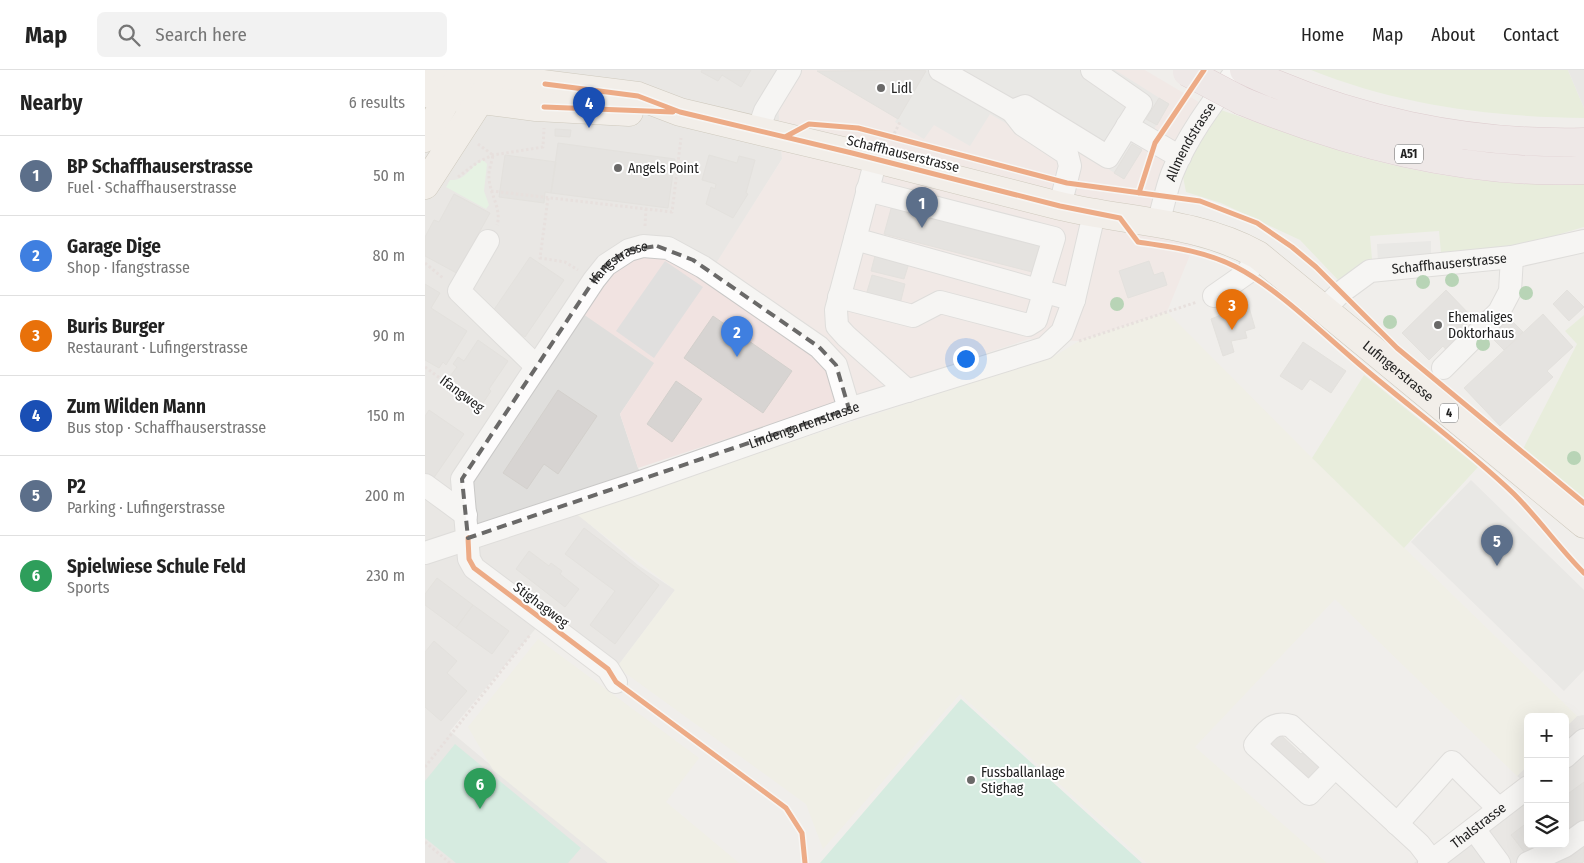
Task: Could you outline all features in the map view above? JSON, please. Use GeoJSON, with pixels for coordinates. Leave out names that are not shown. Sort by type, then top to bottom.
{"type":"FeatureCollection","features":[{"type":"Feature","properties":{"kind":"highway","name":"A51"},"geometry":{"type":"LineString","coordinates":[[1185,71],[1242,101],[1315,129],[1370,145],[1429,158],[1496,166],[1584,170]]}},
{"type":"Feature","properties":{"kind":"highway","name":"A51"},"geometry":{"type":"LineString","coordinates":[[1246,72],[1340,108],[1399,124],[1450,134],[1501,140],[1584,142]]}},
{"type":"Feature","properties":{"kind":"main road","name":"Schaffhauserstrasse"},"geometry":{"type":"LineString","coordinates":[[433,70],[449,83],[491,83],[638,96],[681,125],[884,144],[1060,206],[1094,214],[1197,230],[1242,246],[1258,255]]}},
{"type":"Feature","properties":{"kind":"main road"},"geometry":{"type":"LineString","coordinates":[[425,138],[449,83]]}},
{"type":"Feature","properties":{"kind":"main road"},"geometry":{"type":"LineString","coordinates":[[425,186],[491,83]]}},
{"type":"Feature","properties":{"kind":"main road","name":"Lufingerstrasse"},"geometry":{"type":"LineString","coordinates":[[1258,255],[1325,308],[1375,353],[1584,524]]}},
{"type":"Feature","properties":{"kind":"street"},"geometry":{"type":"LineString","coordinates":[[758,131],[765,111],[790,70]]}},
{"type":"Feature","properties":{"kind":"street"},"geometry":{"type":"LineString","coordinates":[[940,70],[1012,111],[1023,125],[1067,154],[1070,166],[1060,206]]}},
{"type":"Feature","properties":{"kind":"street"},"geometry":{"type":"LineString","coordinates":[[1012,111],[1025,106],[1108,157],[1141,104],[1092,70]]}},
{"type":"Feature","properties":{"kind":"street","name":"Allmendstrasse"},"geometry":{"type":"LineString","coordinates":[[1159,223],[1171,176],[1180,157],[1209,108],[1246,72]]}},
{"type":"Feature","properties":{"kind":"street"},"geometry":{"type":"LineString","coordinates":[[1127,126],[1180,157]]}},
{"type":"Feature","properties":{"kind":"street"},"geometry":{"type":"LineString","coordinates":[[884,144],[867,190],[839,297],[836,310],[837,326],[908,391]]}},
{"type":"Feature","properties":{"kind":"street"},"geometry":{"type":"LineString","coordinates":[[839,297],[913,316],[940,302],[1028,325],[1036,320],[1054,238],[867,190]]}},
{"type":"Feature","properties":{"kind":"street","name":"Lindengartenstrasse"},"geometry":{"type":"LineString","coordinates":[[425,553],[635,484],[849,409],[1045,348],[1062,332],[1074,300],[1094,214]]}},
{"type":"Feature","properties":{"kind":"street"},"geometry":{"type":"LineString","coordinates":[[855,239],[1074,300]]}},
{"type":"Feature","properties":{"kind":"street"},"geometry":{"type":"LineString","coordinates":[[488,241],[459,291],[536,366]]}},
{"type":"Feature","properties":{"kind":"street","name":"Schaffhauserstrasse"},"geometry":{"type":"LineString","coordinates":[[1325,308],[1340,293],[1370,271],[1512,257],[1584,241]]}},
{"type":"Feature","properties":{"kind":"street","name":"Ifangstrasse"},"geometry":{"type":"LineString","coordinates":[[468,538],[462,478],[594,280],[623,245],[657,246],[679,252],[819,347],[836,365],[849,409]]}},
{"type":"Feature","properties":{"kind":"street"},"geometry":{"type":"LineString","coordinates":[[1214,296],[1247,273],[1258,255]]}},
{"type":"Feature","properties":{"kind":"street"},"geometry":{"type":"LineString","coordinates":[[1443,368],[1499,312],[1511,290],[1512,257]]}},
{"type":"Feature","properties":{"kind":"street"},"geometry":{"type":"LineString","coordinates":[[425,485],[466,516]]}},
{"type":"Feature","properties":{"kind":"street","name":"Stighagweg"},"geometry":{"type":"LineString","coordinates":[[468,538],[469,559],[474,568],[608,669],[616,682]]}},
{"type":"Feature","properties":{"kind":"street"},"geometry":{"type":"LineString","coordinates":[[1569,753],[1584,740]]}},
{"type":"Feature","properties":{"kind":"street"},"geometry":{"type":"LineString","coordinates":[[1397,824],[1452,762],[1499,809]]}},
{"type":"Feature","properties":{"kind":"street"},"geometry":{"type":"LineString","coordinates":[[1335,767],[1419,844],[1431,862]]}},
{"type":"Feature","properties":{"kind":"street","name":"Thalstrasse"},"geometry":{"type":"LineString","coordinates":[[1431,862],[1524,790]]}},
{"type":"Feature","properties":{"kind":"street"},"geometry":{"type":"LineString","coordinates":[[1473,829],[1499,863]]}},
{"type":"Feature","properties":{"kind":"street"},"geometry":{"type":"LineString","coordinates":[[1528,863],[1565,846],[1584,832]]}},
{"type":"Feature","properties":{"kind":"path"},"geometry":{"type":"LineString","coordinates":[[884,144],[901,122]]}},
{"type":"Feature","properties":{"kind":"path"},"geometry":{"type":"LineString","coordinates":[[454,177],[460,176],[478,162],[493,155],[543,147],[545,125]]}},
{"type":"Feature","properties":{"kind":"path"},"geometry":{"type":"LineString","coordinates":[[491,191],[545,199],[548,197],[672,212],[681,125]]}},
{"type":"Feature","properties":{"kind":"path"},"geometry":{"type":"LineString","coordinates":[[884,144],[901,140]]}},
{"type":"Feature","properties":{"kind":"path"},"geometry":{"type":"LineString","coordinates":[[476,142],[493,155]]}},
{"type":"Feature","properties":{"kind":"path"},"geometry":{"type":"LineString","coordinates":[[488,241],[498,223],[498,208],[491,191],[489,176],[493,155]]}},
{"type":"Feature","properties":{"kind":"path"},"geometry":{"type":"LineString","coordinates":[[548,197],[540,258],[565,262],[594,280]]}},
{"type":"Feature","properties":{"kind":"path"},"geometry":{"type":"LineString","coordinates":[[1062,332],[1079,341],[1214,296]]}},
{"type":"Feature","properties":{"kind":"path"},"geometry":{"type":"LineString","coordinates":[[425,767],[542,620]]}},
{"type":"Feature","properties":{"kind":"path"},"geometry":{"type":"LineString","coordinates":[[425,842],[450,863]]}},
{"type":"Feature","properties":{"kind":"highlighted area"},"geometry":{"type":"Polygon","coordinates":[[[657,246],[693,260],[819,347],[836,365],[849,409],[468,538],[462,479],[594,280],[606,265],[629,250],[657,246]]]}},
{"type":"Feature","properties":{"kind":"shaded area"},"geometry":{"type":"Polygon","coordinates":[[[425,70],[800,70],[779,105],[782,159],[655,363],[620,414],[638,468],[650,489],[576,513],[638,565],[675,590],[617,667],[542,621],[450,731],[608,863],[425,863],[425,70]]]}},
{"type":"Feature","properties":{"kind":"shaded area"},"geometry":{"type":"Polygon","coordinates":[[[800,70],[1145,70],[1209,108],[1159,222],[1197,230],[1192,250],[1167,312],[1079,341],[1029,339],[638,468],[620,414],[654,363],[583,314],[607,278],[624,261],[657,254],[706,279],[782,159],[778,105],[800,70]]]}},
{"type":"Feature","properties":{"kind":"shaded area"},"geometry":{"type":"Polygon","coordinates":[[[926,70],[1115,70],[1169,104],[1124,179],[1038,124],[1030,137],[990,114],[970,146],[934,125],[924,139],[895,122],[926,70]]]}},
{"type":"Feature","properties":{"kind":"shaded area"},"geometry":{"type":"Polygon","coordinates":[[[1568,70],[1584,70],[1584,108],[1568,70]]]}},
{"type":"Feature","properties":{"kind":"shaded area"},"geometry":{"type":"Polygon","coordinates":[[[1431,241],[1431,260],[1378,262],[1377,244],[1431,241]]]}},
{"type":"Feature","properties":{"kind":"shaded area"},"geometry":{"type":"Polygon","coordinates":[[[665,261],[703,287],[654,358],[616,331],[665,261]]]}},
{"type":"Feature","properties":{"kind":"shaded area"},"geometry":{"type":"Polygon","coordinates":[[[1471,480],[1584,590],[1584,670],[1564,691],[1411,542],[1471,480]]]}},
{"type":"Feature","properties":{"kind":"shaded area"},"geometry":{"type":"Polygon","coordinates":[[[1584,715],[1584,863],[1414,863],[1511,790],[1522,780],[1517,776],[1524,769],[1524,848],[1569,848],[1569,724],[1577,716],[1584,715]]]}},
{"type":"Feature","properties":{"kind":"green space"},"geometry":{"type":"Polygon","coordinates":[[[1311,70],[1568,70],[1584,108],[1584,118],[1514,115],[1445,107],[1377,92],[1311,70]]]}},
{"type":"Feature","properties":{"kind":"green space"},"geometry":{"type":"Polygon","coordinates":[[[1221,110],[1335,149],[1425,172],[1504,182],[1557,185],[1584,184],[1584,227],[1526,244],[1441,253],[1439,231],[1370,236],[1372,259],[1338,280],[1300,240],[1221,203],[1186,192],[1182,172],[1221,110]]]}},
{"type":"Feature","properties":{"kind":"green space"},"geometry":{"type":"Polygon","coordinates":[[[483,160],[487,164],[484,191],[489,205],[486,209],[446,187],[450,180],[456,180],[464,176],[483,160]]]}},
{"type":"Feature","properties":{"kind":"green space"},"geometry":{"type":"Polygon","coordinates":[[[1167,312],[1312,458],[1577,716],[1569,724],[1569,713],[1524,713],[1524,769],[1517,776],[1335,599],[1195,747],[1327,863],[1147,863],[960,694],[823,849],[806,804],[617,667],[675,590],[575,513],[1058,354],[1079,341],[1167,312]]]}},
{"type":"Feature","properties":{"kind":"green space"},"geometry":{"type":"Polygon","coordinates":[[[1584,315],[1584,498],[1523,449],[1577,344],[1565,331],[1584,315]]]}},
{"type":"Feature","properties":{"kind":"green space"},"geometry":{"type":"Polygon","coordinates":[[[1364,375],[1478,467],[1404,548],[1312,458],[1364,375]]]}},
{"type":"Feature","properties":{"kind":"green space"},"geometry":{"type":"Polygon","coordinates":[[[538,639],[699,758],[666,802],[739,863],[608,863],[493,770],[468,727],[538,639]]]}},
{"type":"Feature","properties":{"kind":"green space","name":"Fussballanlage Stighag"},"geometry":{"type":"Polygon","coordinates":[[[961,699],[1142,863],[820,863],[961,699]]]}},
{"type":"Feature","properties":{"kind":"green space"},"geometry":{"type":"Polygon","coordinates":[[[455,744],[581,848],[568,863],[456,863],[425,838],[425,781],[455,744]]]}},
{"type":"Feature","properties":{"kind":"building"},"geometry":{"type":"Polygon","coordinates":[[[702,70],[751,70],[741,87],[722,75],[718,81],[701,72],[702,70]]]}},
{"type":"Feature","properties":{"kind":"building","name":"Lidl"},"geometry":{"type":"Polygon","coordinates":[[[817,71],[926,71],[898,119],[817,71]]]}},
{"type":"Feature","properties":{"kind":"building"},"geometry":{"type":"Polygon","coordinates":[[[1159,98],[1169,104],[1157,125],[1146,119],[1159,98]]]}},
{"type":"Feature","properties":{"kind":"building"},"geometry":{"type":"Polygon","coordinates":[[[555,129],[571,130],[570,137],[555,136],[555,129]]]}},
{"type":"Feature","properties":{"kind":"building"},"geometry":{"type":"Polygon","coordinates":[[[558,143],[675,159],[668,208],[551,193],[558,143]]]}},
{"type":"Feature","properties":{"kind":"building"},"geometry":{"type":"Polygon","coordinates":[[[1132,144],[1142,150],[1124,179],[1114,173],[1132,144]]]}},
{"type":"Feature","properties":{"kind":"building"},"geometry":{"type":"Polygon","coordinates":[[[505,155],[556,162],[551,193],[545,192],[544,203],[499,197],[505,155]]]}},
{"type":"Feature","properties":{"kind":"building"},"geometry":{"type":"Polygon","coordinates":[[[709,155],[737,163],[739,156],[755,160],[746,193],[748,194],[733,218],[706,204],[711,187],[715,189],[716,184],[702,180],[709,155]]]}},
{"type":"Feature","properties":{"kind":"building"},"geometry":{"type":"Polygon","coordinates":[[[454,194],[490,213],[475,240],[480,242],[462,276],[425,256],[425,237],[434,220],[439,222],[454,194]]]}},
{"type":"Feature","properties":{"kind":"building"},"geometry":{"type":"Polygon","coordinates":[[[892,205],[1043,244],[1036,273],[884,234],[892,205]]]}},
{"type":"Feature","properties":{"kind":"building"},"geometry":{"type":"Polygon","coordinates":[[[876,252],[910,260],[904,279],[871,271],[876,252]]]}},
{"type":"Feature","properties":{"kind":"building"},"geometry":{"type":"Polygon","coordinates":[[[530,257],[564,280],[525,337],[491,314],[530,257]]]}},
{"type":"Feature","properties":{"kind":"building"},"geometry":{"type":"Polygon","coordinates":[[[1149,261],[1154,275],[1163,272],[1167,285],[1128,298],[1119,271],[1149,261]]]}},
{"type":"Feature","properties":{"kind":"building"},"geometry":{"type":"Polygon","coordinates":[[[872,275],[905,284],[900,304],[866,295],[872,275]]]}},
{"type":"Feature","properties":{"kind":"building"},"geometry":{"type":"Polygon","coordinates":[[[425,284],[440,293],[431,308],[467,331],[446,365],[443,362],[439,368],[425,360],[425,284]]]}},
{"type":"Feature","properties":{"kind":"building","name":"Ehemaliges Doktorhaus"},"geometry":{"type":"Polygon","coordinates":[[[1446,290],[1473,318],[1458,333],[1462,337],[1447,351],[1443,346],[1429,360],[1402,333],[1446,290]]]}},
{"type":"Feature","properties":{"kind":"building"},"geometry":{"type":"Polygon","coordinates":[[[1567,290],[1584,307],[1569,321],[1553,304],[1567,290]]]}},
{"type":"Feature","properties":{"kind":"building"},"geometry":{"type":"Polygon","coordinates":[[[1248,304],[1255,328],[1245,331],[1247,338],[1231,341],[1234,352],[1223,356],[1211,319],[1248,304]]]}},
{"type":"Feature","properties":{"kind":"building"},"geometry":{"type":"Polygon","coordinates":[[[1505,314],[1523,332],[1504,350],[1487,333],[1505,314]]]}},
{"type":"Feature","properties":{"kind":"building"},"geometry":{"type":"Polygon","coordinates":[[[1543,314],[1573,347],[1547,371],[1553,377],[1500,426],[1464,388],[1543,314]]]}},
{"type":"Feature","properties":{"kind":"building"},"geometry":{"type":"Polygon","coordinates":[[[713,316],[792,371],[763,413],[684,358],[713,316]]]}},
{"type":"Feature","properties":{"kind":"building"},"geometry":{"type":"Polygon","coordinates":[[[478,340],[508,361],[489,389],[491,391],[483,403],[448,379],[457,367],[453,364],[458,357],[464,361],[478,340]]]}},
{"type":"Feature","properties":{"kind":"building"},"geometry":{"type":"Polygon","coordinates":[[[1303,342],[1346,371],[1331,393],[1310,379],[1302,390],[1280,376],[1303,342]]]}},
{"type":"Feature","properties":{"kind":"building"},"geometry":{"type":"Polygon","coordinates":[[[676,381],[702,399],[672,442],[647,424],[676,381]]]}},
{"type":"Feature","properties":{"kind":"building"},"geometry":{"type":"Polygon","coordinates":[[[558,390],[597,416],[558,474],[544,464],[527,489],[503,473],[558,390]]]}},
{"type":"Feature","properties":{"kind":"building"},"geometry":{"type":"Polygon","coordinates":[[[429,410],[464,434],[433,479],[425,474],[425,416],[429,410]]]}},
{"type":"Feature","properties":{"kind":"building"},"geometry":{"type":"Polygon","coordinates":[[[584,528],[659,585],[615,644],[590,625],[615,591],[565,554],[584,528]]]}},
{"type":"Feature","properties":{"kind":"building"},"geometry":{"type":"Polygon","coordinates":[[[529,551],[549,566],[551,563],[562,571],[560,574],[579,589],[565,607],[516,569],[529,551]]]}},
{"type":"Feature","properties":{"kind":"building"},"geometry":{"type":"Polygon","coordinates":[[[437,578],[473,605],[456,628],[425,605],[425,594],[437,578]]]}},
{"type":"Feature","properties":{"kind":"building"},"geometry":{"type":"Polygon","coordinates":[[[473,605],[509,631],[492,654],[456,628],[473,605]]]}},
{"type":"Feature","properties":{"kind":"building"},"geometry":{"type":"Polygon","coordinates":[[[434,641],[457,661],[447,673],[467,691],[441,721],[425,707],[425,652],[434,641]]]}},
{"type":"Feature","properties":{"kind":"building"},"geometry":{"type":"Polygon","coordinates":[[[1279,733],[1301,754],[1306,749],[1325,765],[1306,787],[1268,746],[1279,733]]]}},
{"type":"Feature","properties":{"kind":"building"},"geometry":{"type":"Polygon","coordinates":[[[1584,782],[1584,820],[1570,831],[1569,830],[1569,793],[1584,782]]]}},
{"type":"Feature","properties":{"kind":"building"},"geometry":{"type":"Polygon","coordinates":[[[1524,825],[1524,848],[1542,848],[1529,858],[1511,835],[1524,825]]]}},
{"type":"Feature","properties":{"kind":"building"},"geometry":{"type":"Polygon","coordinates":[[[1584,846],[1584,861],[1582,863],[1554,863],[1584,846]]]}},
{"type":"Feature","properties":{"kind":"cycle path"},"geometry":{"type":"LineString","coordinates":[[1139,193],[1155,143],[1204,70]]}},
{"type":"Feature","properties":{"kind":"cycle path"},"geometry":{"type":"LineString","coordinates":[[545,84],[638,96],[680,112],[852,153],[1060,206],[1120,218],[1138,242],[1200,253],[1236,267],[1251,275],[1281,297],[1495,476],[1514,494],[1584,573]]}},
{"type":"Feature","properties":{"kind":"cycle path"},"geometry":{"type":"LineString","coordinates":[[544,107],[673,112]]}},
{"type":"Feature","properties":{"kind":"cycle path"},"geometry":{"type":"LineString","coordinates":[[785,137],[809,124],[858,128],[1067,183],[1200,201],[1257,223],[1292,247],[1316,267],[1397,348],[1584,503]]}},
{"type":"Feature","properties":{"kind":"cycle path"},"geometry":{"type":"LineString","coordinates":[[468,538],[469,559],[474,568],[608,669],[616,682],[786,808],[802,833],[805,863]]}},
{"type":"Feature","properties":{"kind":"place","name":"Lidl"},"geometry":{"type":"Point","coordinates":[881,88]}},
{"type":"Feature","properties":{"kind":"place","name":"Zum Wilden Mann"},"geometry":{"type":"Point","coordinates":[589,128]}},
{"type":"Feature","properties":{"kind":"place","name":"Angels Point"},"geometry":{"type":"Point","coordinates":[618,168]}},
{"type":"Feature","properties":{"kind":"place","name":"BP Schaffhauserstrasse"},"geometry":{"type":"Point","coordinates":[922,228]}},
{"type":"Feature","properties":{"kind":"place","name":"Ehemaliges Doktorhaus"},"geometry":{"type":"Point","coordinates":[1438,325]}},
{"type":"Feature","properties":{"kind":"place","name":"Buris Burger"},"geometry":{"type":"Point","coordinates":[1232,330]}},
{"type":"Feature","properties":{"kind":"place","name":"Garage Dige"},"geometry":{"type":"Point","coordinates":[737,357]}},
{"type":"Feature","properties":{"kind":"place","name":"P2"},"geometry":{"type":"Point","coordinates":[1497,566]}},
{"type":"Feature","properties":{"kind":"place","name":"Fussballanlage Stighag"},"geometry":{"type":"Point","coordinates":[971,780]}},
{"type":"Feature","properties":{"kind":"place","name":"Spielwiese Schule Feld"},"geometry":{"type":"Point","coordinates":[480,809]}}]}
